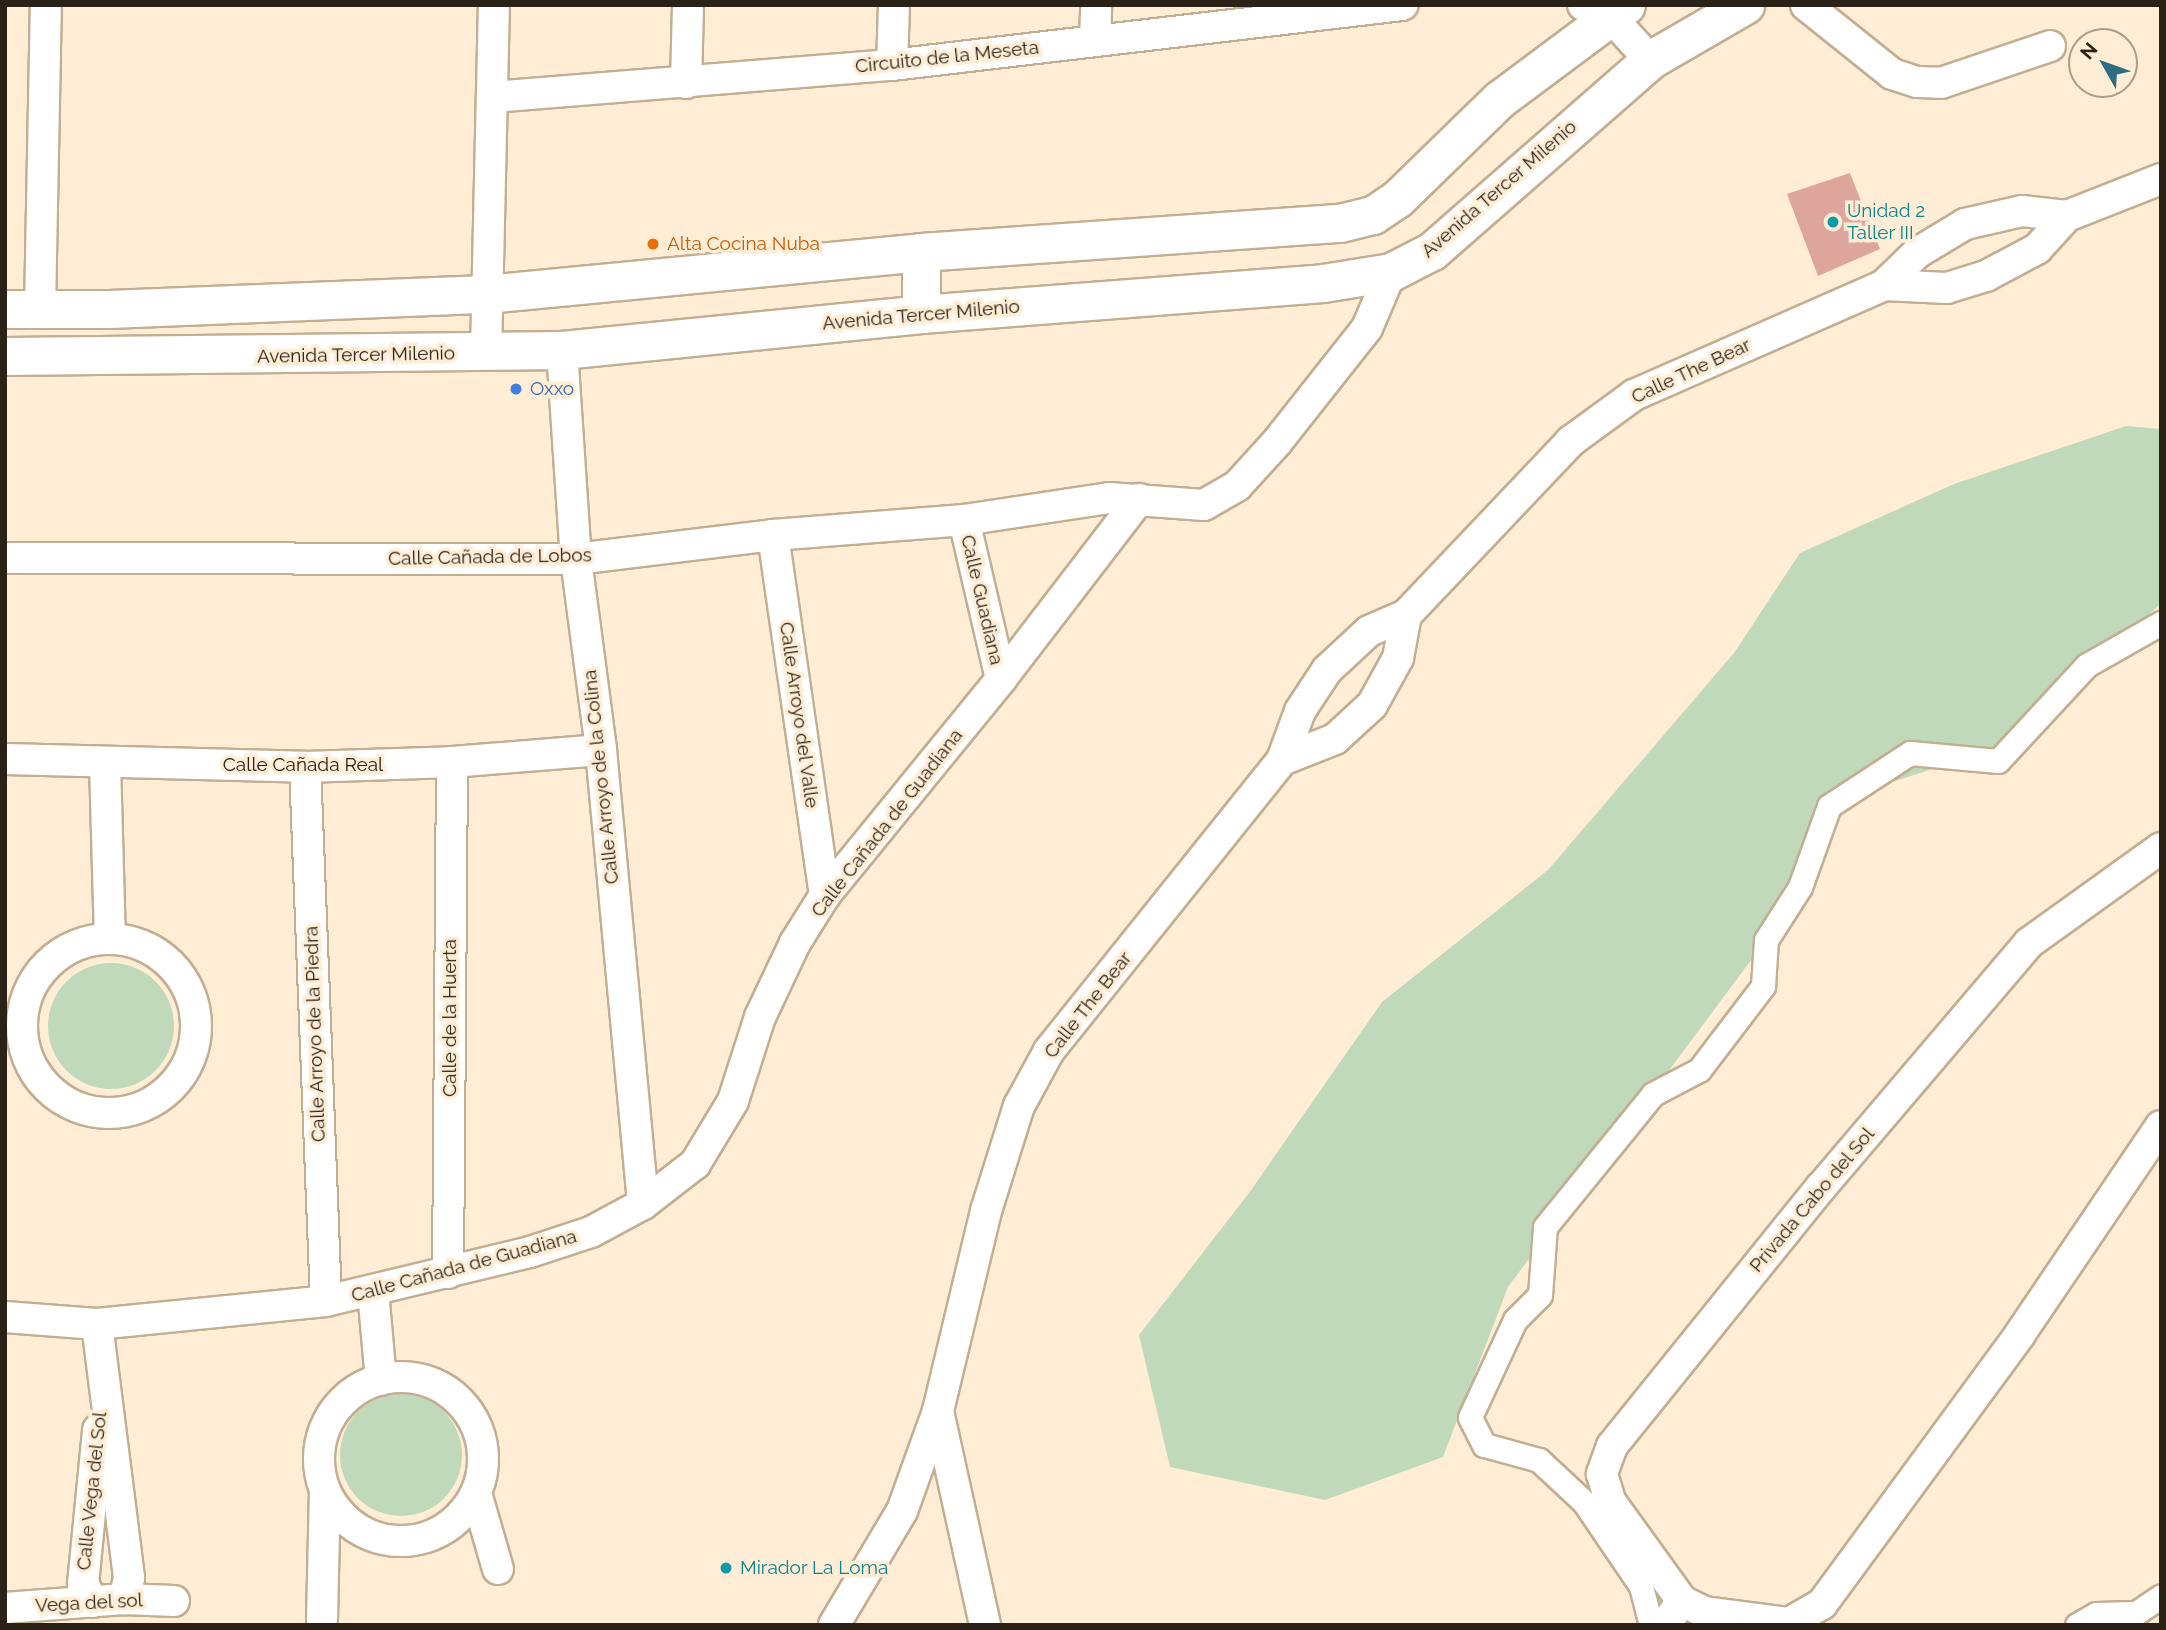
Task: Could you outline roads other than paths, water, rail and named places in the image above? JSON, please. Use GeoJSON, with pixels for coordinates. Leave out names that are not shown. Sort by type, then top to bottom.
{"type":"FeatureCollection","features":[{"type":"Feature","properties":{"kind":"street"},"geometry":{"type":"LineString","coordinates":[[46,5],[22,309],[109,309],[486,295],[921,252],[1340,223],[1373,215],[1397,199],[1500,99],[1606,9],[1650,60]]}},
{"type":"Feature","properties":{"kind":"street"},"geometry":{"type":"LineString","coordinates":[[486,354],[495,5]]}},
{"type":"Feature","properties":{"kind":"street"},"geometry":{"type":"LineString","coordinates":[[686,83],[688,5]]}},
{"type":"Feature","properties":{"kind":"street"},"geometry":{"type":"LineString","coordinates":[[892,65],[894,5]]}},
{"type":"Feature","properties":{"kind":"street"},"geometry":{"type":"LineString","coordinates":[[1095,41],[1096,5]]}},
{"type":"Feature","properties":{"kind":"street","name":"Circuito de la Meseta"},"geometry":{"type":"LineString","coordinates":[[492,97],[892,65],[1402,5]]}},
{"type":"Feature","properties":{"kind":"street","name":"Avenida Tercer Milenio"},"geometry":{"type":"LineString","coordinates":[[5,356],[111,358],[486,354],[562,350],[921,314],[1323,283],[1391,272],[1432,251],[1650,60],[1745,5]]}},
{"type":"Feature","properties":{"kind":"street"},"geometry":{"type":"LineString","coordinates":[[1806,5],[1892,74],[1917,82],[1941,83],[2050,46]]}},
{"type":"Feature","properties":{"kind":"street","name":"Calle The Bear"},"geometry":{"type":"LineString","coordinates":[[1884,285],[1947,288],[1986,276],[2037,249],[2067,216],[2161,179]]}},
{"type":"Feature","properties":{"kind":"street","name":"Calle The Bear"},"geometry":{"type":"LineString","coordinates":[[834,1625],[902,1511],[938,1411],[986,1212],[1019,1106],[1049,1051],[1282,760],[1300,711],[1327,670],[1369,631],[1406,615],[1571,441],[1634,395],[1884,285],[1917,253],[1965,224],[2022,211],[2067,216]]}},
{"type":"Feature","properties":{"kind":"street"},"geometry":{"type":"LineString","coordinates":[[921,252],[921,314]]}},
{"type":"Feature","properties":{"kind":"street"},"geometry":{"type":"LineString","coordinates":[[1139,499],[1204,505],[1237,486],[1367,328],[1391,272]]}},
{"type":"Feature","properties":{"kind":"street"},"geometry":{"type":"LineString","coordinates":[[109,309],[111,358]]}},
{"type":"Feature","properties":{"kind":"street","name":"Calle Arroyo de la Colina"},"geometry":{"type":"LineString","coordinates":[[562,350],[576,559],[601,750],[643,1204]]}},
{"type":"Feature","properties":{"kind":"street","name":"Calle Cañada de Lobos"},"geometry":{"type":"LineString","coordinates":[[5,558],[576,559],[773,535],[964,520],[1109,498],[1139,499]]}},
{"type":"Feature","properties":{"kind":"street","name":"Calle Cañada de Guadiana"},"geometry":{"type":"LineString","coordinates":[[5,1318],[97,1324],[326,1301],[448,1273],[591,1232],[643,1204],[695,1164],[733,1101],[760,1017],[795,943],[825,895],[1001,679],[1139,499]]}},
{"type":"Feature","properties":{"kind":"street","name":"Calle Guadiana"},"geometry":{"type":"LineString","coordinates":[[964,520],[1001,679]]}},
{"type":"Feature","properties":{"kind":"street","name":"Calle Arroyo del Valle"},"geometry":{"type":"LineString","coordinates":[[773,535],[825,895]]}},
{"type":"Feature","properties":{"kind":"street","name":"Calle The Bear"},"geometry":{"type":"LineString","coordinates":[[1282,760],[1335,739],[1372,705],[1398,658],[1406,615]]}},
{"type":"Feature","properties":{"kind":"street"},"geometry":{"type":"LineString","coordinates":[[1651,1625],[1641,1586],[1584,1502],[1539,1460],[1484,1445],[1470,1417],[1515,1320],[1540,1295],[1545,1227],[1653,1094],[1699,1070],[1763,986],[1766,940],[1800,887],[1829,806],[1910,752],[1998,761],[2087,666],[2161,623]]}},
{"type":"Feature","properties":{"kind":"street","name":"Calle Cañada Real"},"geometry":{"type":"LineString","coordinates":[[5,759],[305,767],[452,762],[601,750]]}},
{"type":"Feature","properties":{"kind":"street","name":"Calle de la Huerta"},"geometry":{"type":"LineString","coordinates":[[448,1273],[452,762]]}},
{"type":"Feature","properties":{"kind":"street"},"geometry":{"type":"LineString","coordinates":[[105,763],[110,939]]}},
{"type":"Feature","properties":{"kind":"street","name":"Calle Arroyo de la Piedra"},"geometry":{"type":"LineString","coordinates":[[305,767],[326,1301]]}},
{"type":"Feature","properties":{"kind":"street","name":"Privada Cabo del Sol"},"geometry":{"type":"LineString","coordinates":[[2161,848],[2029,943],[1821,1187],[1612,1446],[1602,1474],[1610,1501],[1687,1616],[1789,1623],[1822,1604],[2020,1334],[2161,1126]]}},
{"type":"Feature","properties":{"kind":"street"},"geometry":{"type":"LineString","coordinates":[[110,939],[140,945],[177,971],[195,1013],[195,1040],[184,1071],[170,1088],[131,1110],[107,1114],[80,1109],[41,1081],[30,1064],[22,1028],[31,987],[44,968],[85,942],[110,939]]}},
{"type":"Feature","properties":{"kind":"street"},"geometry":{"type":"LineString","coordinates":[[373,1291],[381,1380]]}},
{"type":"Feature","properties":{"kind":"street","name":"Calle Vega del Sol"},"geometry":{"type":"LineString","coordinates":[[97,1324],[129,1578],[124,1599]]}},
{"type":"Feature","properties":{"kind":"street"},"geometry":{"type":"LineString","coordinates":[[322,1620],[326,1492],[319,1465],[322,1437],[341,1405],[355,1391],[381,1380],[407,1377],[433,1383],[455,1397],[472,1417],[482,1455],[476,1493],[498,1569]]}},
{"type":"Feature","properties":{"kind":"street","name":"Calle Vega del Sol"},"geometry":{"type":"LineString","coordinates":[[93,1602],[83,1584],[103,1378]]}},
{"type":"Feature","properties":{"kind":"street","name":"Calle The Bear"},"geometry":{"type":"LineString","coordinates":[[938,1411],[985,1625]]}},
{"type":"Feature","properties":{"kind":"street"},"geometry":{"type":"LineString","coordinates":[[326,1492],[341,1516],[364,1533],[389,1541],[415,1540],[440,1532],[461,1515],[476,1493]]}},
{"type":"Feature","properties":{"kind":"street"},"geometry":{"type":"LineString","coordinates":[[2077,1625],[2096,1614],[2136,1613],[2161,1596]]}},
{"type":"Feature","properties":{"kind":"street","name":"Vega del sol"},"geometry":{"type":"LineString","coordinates":[[5,1608],[124,1599],[174,1601]]}},
{"type":"Feature","properties":{"kind":"place","name":"Unidad 2 Taller III"},"geometry":{"type":"Point","coordinates":[1833,222]}},
{"type":"Feature","properties":{"kind":"place","name":"Alta Cocina Nuba"},"geometry":{"type":"Point","coordinates":[653,244]}},
{"type":"Feature","properties":{"kind":"place","name":"Oxxo"},"geometry":{"type":"Point","coordinates":[516,389]}},
{"type":"Feature","properties":{"kind":"place","name":"Mirador La Loma"},"geometry":{"type":"Point","coordinates":[726,1568]}}]}
